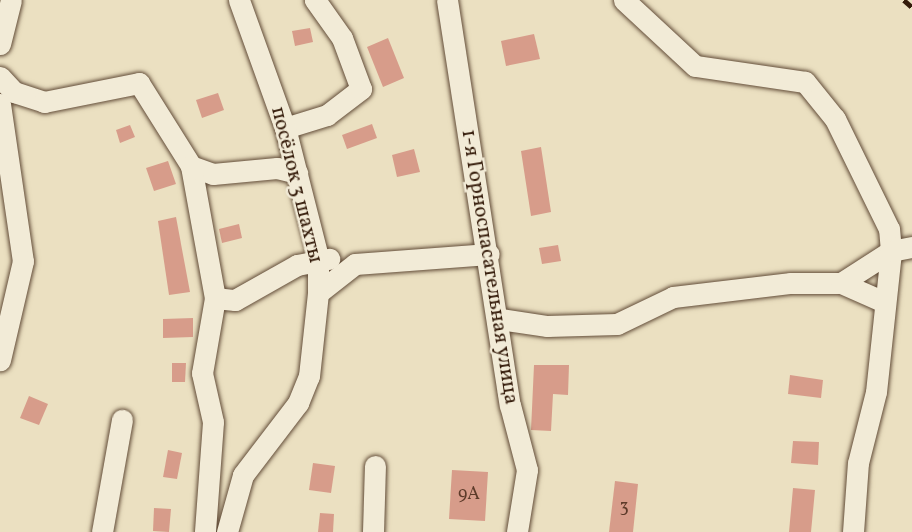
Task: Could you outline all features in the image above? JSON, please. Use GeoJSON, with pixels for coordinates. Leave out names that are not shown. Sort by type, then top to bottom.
{"type":"FeatureCollection","features":[{"type":"Feature","properties":{"kind":"street"},"geometry":{"type":"LineString","coordinates":[[0,44],[11,0]]}},
{"type":"Feature","properties":{"kind":"street","name":"посёлок 3 шахты"},"geometry":{"type":"LineString","coordinates":[[227,532],[243,475],[298,403],[309,376],[318,293],[318,257],[297,173],[285,128],[240,0]]}},
{"type":"Feature","properties":{"kind":"street"},"geometry":{"type":"LineString","coordinates":[[285,128],[327,115],[361,89],[342,38],[315,0]]}},
{"type":"Feature","properties":{"kind":"street","name":"1-я Горноспасательная улица"},"geometry":{"type":"LineString","coordinates":[[447,0],[500,319],[510,405],[527,470],[517,532]]}},
{"type":"Feature","properties":{"kind":"street"},"geometry":{"type":"LineString","coordinates":[[624,0],[695,66],[804,82],[835,119],[889,230],[902,249]]}},
{"type":"Feature","properties":{"kind":"street"},"geometry":{"type":"LineString","coordinates":[[0,77],[14,92],[44,102],[139,83],[191,166],[214,298],[202,373],[213,422],[205,532]]}},
{"type":"Feature","properties":{"kind":"street"},"geometry":{"type":"LineString","coordinates":[[0,104],[23,261],[0,360]]}},
{"type":"Feature","properties":{"kind":"street"},"geometry":{"type":"LineString","coordinates":[[191,166],[213,174],[277,168],[297,173]]}},
{"type":"Feature","properties":{"kind":"street"},"geometry":{"type":"LineString","coordinates":[[841,283],[902,249]]}},
{"type":"Feature","properties":{"kind":"street"},"geometry":{"type":"LineString","coordinates":[[853,532],[858,463],[876,392],[884,302],[902,249]]}},
{"type":"Feature","properties":{"kind":"street"},"geometry":{"type":"LineString","coordinates":[[214,298],[235,300],[318,257],[355,264],[489,254]]}},
{"type":"Feature","properties":{"kind":"street"},"geometry":{"type":"LineString","coordinates":[[318,293],[355,264]]}},
{"type":"Feature","properties":{"kind":"street"},"geometry":{"type":"LineString","coordinates":[[500,319],[594,327],[617,324],[673,297],[791,283],[841,283],[884,302]]}},
{"type":"Feature","properties":{"kind":"street"},"geometry":{"type":"LineString","coordinates":[[102,532],[122,420]]}},
{"type":"Feature","properties":{"kind":"street"},"geometry":{"type":"LineString","coordinates":[[373,532],[375,466]]}},
{"type":"Feature","properties":{"kind":"building"},"geometry":{"type":"Polygon","coordinates":[[[310,28],[313,42],[295,46],[292,31],[310,28]]]}},
{"type":"Feature","properties":{"kind":"building"},"geometry":{"type":"Polygon","coordinates":[[[534,34],[540,59],[506,66],[501,41],[534,34]]]}},
{"type":"Feature","properties":{"kind":"building"},"geometry":{"type":"Polygon","coordinates":[[[388,38],[404,78],[383,87],[367,47],[388,38]]]}},
{"type":"Feature","properties":{"kind":"building"},"geometry":{"type":"Polygon","coordinates":[[[218,93],[224,110],[202,118],[196,100],[218,93]]]}},
{"type":"Feature","properties":{"kind":"building"},"geometry":{"type":"Polygon","coordinates":[[[372,124],[377,138],[347,149],[342,135],[372,124]]]}},
{"type":"Feature","properties":{"kind":"building"},"geometry":{"type":"Polygon","coordinates":[[[130,125],[135,137],[120,143],[116,130],[130,125]]]}},
{"type":"Feature","properties":{"kind":"building"},"geometry":{"type":"Polygon","coordinates":[[[541,147],[551,212],[531,216],[521,151],[541,147]]]}},
{"type":"Feature","properties":{"kind":"building"},"geometry":{"type":"Polygon","coordinates":[[[414,149],[420,172],[397,177],[392,155],[414,149]]]}},
{"type":"Feature","properties":{"kind":"building"},"geometry":{"type":"Polygon","coordinates":[[[168,161],[176,184],[154,191],[146,168],[168,161]]]}},
{"type":"Feature","properties":{"kind":"building"},"geometry":{"type":"Polygon","coordinates":[[[176,217],[190,292],[169,295],[158,221],[176,217]]]}},
{"type":"Feature","properties":{"kind":"building"},"geometry":{"type":"Polygon","coordinates":[[[239,224],[242,238],[222,243],[219,229],[239,224]]]}},
{"type":"Feature","properties":{"kind":"building"},"geometry":{"type":"Polygon","coordinates":[[[558,245],[561,261],[542,264],[539,248],[558,245]]]}},
{"type":"Feature","properties":{"kind":"building"},"geometry":{"type":"Polygon","coordinates":[[[193,318],[193,337],[163,338],[163,319],[193,318]]]}},
{"type":"Feature","properties":{"kind":"building"},"geometry":{"type":"Polygon","coordinates":[[[172,363],[186,363],[185,382],[172,382],[172,363]]]}},
{"type":"Feature","properties":{"kind":"building"},"geometry":{"type":"Polygon","coordinates":[[[534,365],[569,365],[568,395],[553,394],[551,431],[531,430],[534,365]]]}},
{"type":"Feature","properties":{"kind":"building"},"geometry":{"type":"Polygon","coordinates":[[[790,375],[823,380],[821,398],[788,394],[790,375]]]}},
{"type":"Feature","properties":{"kind":"building"},"geometry":{"type":"Polygon","coordinates":[[[29,396],[48,404],[39,425],[20,418],[29,396]]]}},
{"type":"Feature","properties":{"kind":"building"},"geometry":{"type":"Polygon","coordinates":[[[793,441],[819,442],[818,465],[791,463],[793,441]]]}},
{"type":"Feature","properties":{"kind":"building"},"geometry":{"type":"Polygon","coordinates":[[[168,450],[182,453],[177,479],[163,477],[168,450]]]}},
{"type":"Feature","properties":{"kind":"building"},"geometry":{"type":"Polygon","coordinates":[[[313,463],[335,466],[331,493],[309,490],[313,463]]]}},
{"type":"Feature","properties":{"kind":"building"},"geometry":{"type":"Polygon","coordinates":[[[452,470],[488,472],[485,521],[449,519],[452,470]]]}},
{"type":"Feature","properties":{"kind":"building"},"geometry":{"type":"Polygon","coordinates":[[[615,481],[638,484],[633,532],[609,532],[615,481]]]}},
{"type":"Feature","properties":{"kind":"building"},"geometry":{"type":"Polygon","coordinates":[[[793,488],[815,490],[811,532],[789,532],[793,488]]]}},
{"type":"Feature","properties":{"kind":"building"},"geometry":{"type":"Polygon","coordinates":[[[154,508],[171,509],[169,532],[153,531],[154,508]]]}},
{"type":"Feature","properties":{"kind":"building"},"geometry":{"type":"Polygon","coordinates":[[[320,513],[334,514],[333,532],[318,532],[320,513]]]}},
{"type":"Feature","properties":{"kind":"railway"},"geometry":{"type":"LineString","coordinates":[[904,0],[912,7]]}}]}
